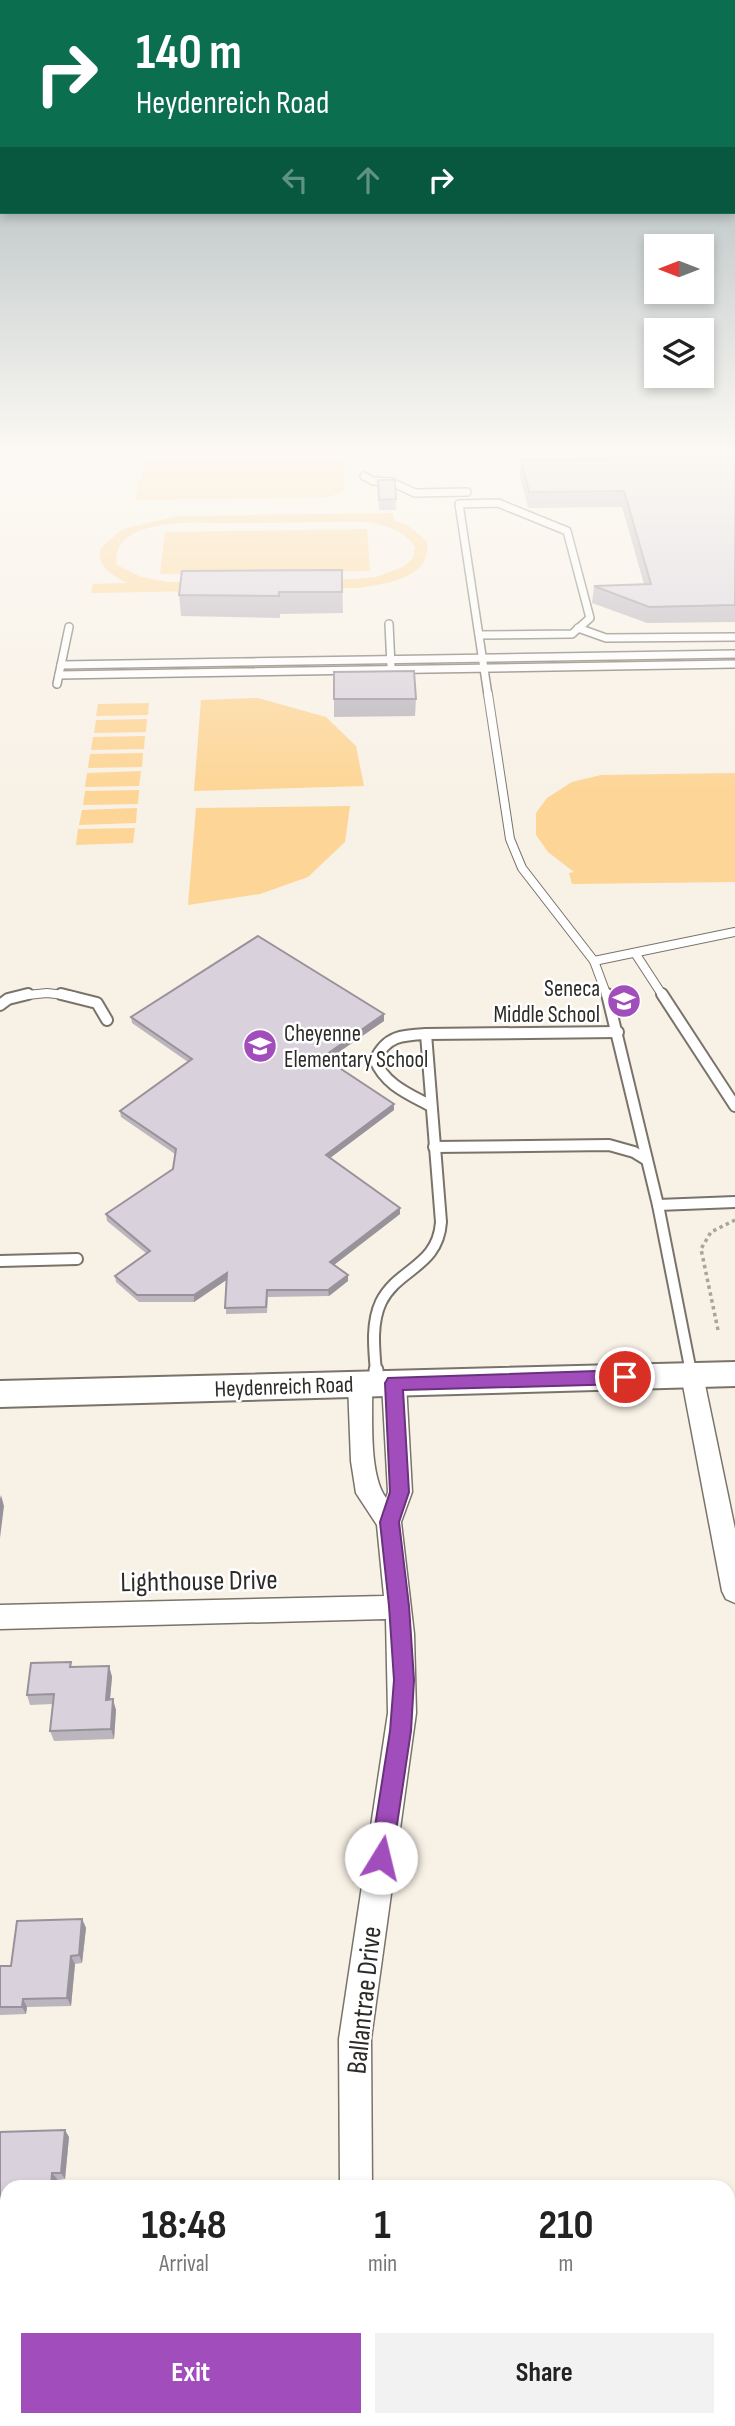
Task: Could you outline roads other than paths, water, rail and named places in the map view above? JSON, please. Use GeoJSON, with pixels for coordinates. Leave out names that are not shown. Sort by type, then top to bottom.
{"type":"FeatureCollection","features":[{"type":"Feature","properties":{"kind":"street","name":"Heydenreich Road"},"geometry":{"type":"LineString","coordinates":[[0,1394],[735,1374]]}},
{"type":"Feature","properties":{"kind":"street"},"geometry":{"type":"LineString","coordinates":[[692,1375],[735,1591]]}},
{"type":"Feature","properties":{"kind":"street","name":"Ballantrae Drive"},"geometry":{"type":"LineString","coordinates":[[377,1384],[363,1461],[368,1493],[389,1522]]}},
{"type":"Feature","properties":{"kind":"street","name":"Ballantrae Drive"},"geometry":{"type":"LineString","coordinates":[[356,2180],[355,2039],[402,1713],[404,1680],[389,1522],[400,1492],[377,1384]]}},
{"type":"Feature","properties":{"kind":"street","name":"Lighthouse Drive"},"geometry":{"type":"LineString","coordinates":[[0,1616],[399,1606]]}},
{"type":"Feature","properties":{"kind":"lane"},"geometry":{"type":"LineString","coordinates":[[469,567],[510,839],[533,885],[594,961],[618,1032],[692,1375]]}},
{"type":"Feature","properties":{"kind":"lane"},"geometry":{"type":"LineString","coordinates":[[479,635],[572,634],[590,618],[577,567]]}},
{"type":"Feature","properties":{"kind":"lane"},"geometry":{"type":"LineString","coordinates":[[389,624],[391,670]]}},
{"type":"Feature","properties":{"kind":"lane"},"geometry":{"type":"LineString","coordinates":[[57,684],[69,627]]}},
{"type":"Feature","properties":{"kind":"lane"},"geometry":{"type":"LineString","coordinates":[[578,628],[606,638],[735,637]]}},
{"type":"Feature","properties":{"kind":"lane"},"geometry":{"type":"LineString","coordinates":[[557,634],[564,667]]}},
{"type":"Feature","properties":{"kind":"lane"},"geometry":{"type":"LineString","coordinates":[[59,675],[391,670],[562,657],[735,654]]}},
{"type":"Feature","properties":{"kind":"lane"},"geometry":{"type":"LineString","coordinates":[[643,656],[646,666]]}},
{"type":"Feature","properties":{"kind":"lane"},"geometry":{"type":"LineString","coordinates":[[61,665],[390,660],[564,667],[735,664]]}},
{"type":"Feature","properties":{"kind":"lane"},"geometry":{"type":"LineString","coordinates":[[347,661],[348,670]]}},
{"type":"Feature","properties":{"kind":"lane"},"geometry":{"type":"LineString","coordinates":[[594,961],[733,936]]}},
{"type":"Feature","properties":{"kind":"lane"},"geometry":{"type":"LineString","coordinates":[[635,953],[735,1106]]}},
{"type":"Feature","properties":{"kind":"lane"},"geometry":{"type":"LineString","coordinates":[[0,1005],[16,995],[75,995],[97,1003],[107,1020]]}},
{"type":"Feature","properties":{"kind":"lane"},"geometry":{"type":"LineString","coordinates":[[431,1106],[378,1072],[375,1060],[385,1041],[400,1035],[618,1032]]}},
{"type":"Feature","properties":{"kind":"lane"},"geometry":{"type":"LineString","coordinates":[[377,1384],[374,1338],[380,1305],[386,1293],[431,1252],[439,1238],[426,1034]]}},
{"type":"Feature","properties":{"kind":"lane"},"geometry":{"type":"LineString","coordinates":[[434,1147],[609,1145],[634,1152],[647,1160]]}},
{"type":"Feature","properties":{"kind":"lane"},"geometry":{"type":"LineString","coordinates":[[657,1205],[735,1202]]}},
{"type":"Feature","properties":{"kind":"lane"},"geometry":{"type":"LineString","coordinates":[[0,1261],[77,1259]]}},
{"type":"Feature","properties":{"kind":"place","name":"Seneca Middle School"},"geometry":{"type":"Point","coordinates":[624,1001]}},
{"type":"Feature","properties":{"kind":"place","name":"Cheyenne Elementary School"},"geometry":{"type":"Point","coordinates":[260,1046]}}]}
